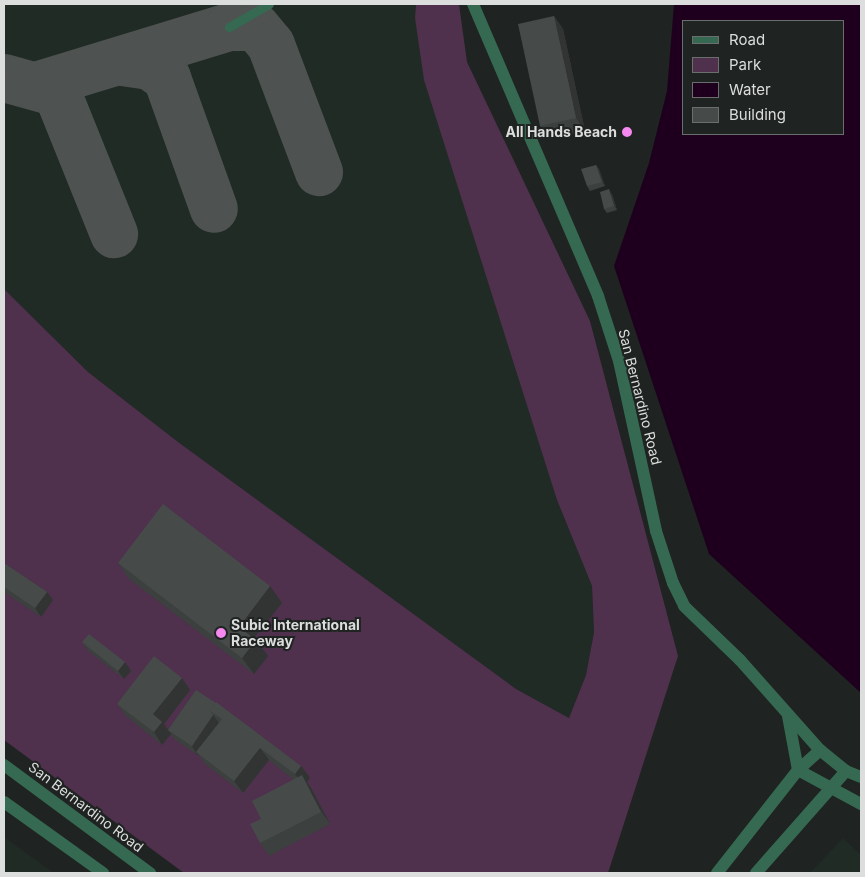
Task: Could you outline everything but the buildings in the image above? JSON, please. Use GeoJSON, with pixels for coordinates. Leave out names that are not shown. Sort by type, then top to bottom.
{"type":"FeatureCollection","features":[{"type":"Feature","properties":{"kind":"street","name":"San Bernardino Road"},"geometry":{"type":"LineString","coordinates":[[473,4],[598,296],[619,361],[656,531],[673,583],[684,606],[740,660],[820,750],[846,771],[861,777]]}},
{"type":"Feature","properties":{"kind":"street"},"geometry":{"type":"LineString","coordinates":[[788,716],[798,770]]}},
{"type":"Feature","properties":{"kind":"street"},"geometry":{"type":"LineString","coordinates":[[717,873],[798,770],[820,750]]}},
{"type":"Feature","properties":{"kind":"street","name":"San Bernardino Road"},"geometry":{"type":"LineString","coordinates":[[4,765],[150,873]]}},
{"type":"Feature","properties":{"kind":"street"},"geometry":{"type":"LineString","coordinates":[[798,770],[861,804]]}},
{"type":"Feature","properties":{"kind":"street"},"geometry":{"type":"LineString","coordinates":[[756,873],[846,771]]}},
{"type":"Feature","properties":{"kind":"street"},"geometry":{"type":"LineString","coordinates":[[4,802],[103,873]]}},
{"type":"Feature","properties":{"kind":"lane"},"geometry":{"type":"LineString","coordinates":[[229,26],[269,4]]}},
{"type":"Feature","properties":{"kind":"shaded area"},"geometry":{"type":"Polygon","coordinates":[[[4,4],[416,4],[415,18],[557,500],[592,586],[594,632],[586,675],[569,718],[516,689],[178,442],[88,372],[4,289],[4,4]]]}},
{"type":"Feature","properties":{"kind":"shaded area"},"geometry":{"type":"Polygon","coordinates":[[[4,837],[54,873],[4,873],[4,837]]]}},
{"type":"Feature","properties":{"kind":"shaded area"},"geometry":{"type":"Polygon","coordinates":[[[843,838],[861,855],[861,873],[810,873],[843,838]]]}},
{"type":"Feature","properties":{"kind":"green space","name":"Subic International Raceway"},"geometry":{"type":"Polygon","coordinates":[[[416,4],[459,4],[467,62],[590,321],[678,656],[608,873],[184,873],[4,740],[4,289],[88,372],[178,442],[516,689],[569,718],[586,675],[594,632],[592,586],[557,500],[424,80],[415,18],[416,4]]]}},
{"type":"Feature","properties":{"kind":"water"},"geometry":{"type":"Polygon","coordinates":[[[674,4],[861,4],[861,693],[709,554],[614,266],[649,163],[667,91],[674,4]]]}},
{"type":"Feature","properties":{"kind":"taxiway"},"geometry":{"type":"LineString","coordinates":[[36,86],[229,27],[256,27],[271,45],[319,172]]}},
{"type":"Feature","properties":{"kind":"taxiway"},"geometry":{"type":"LineString","coordinates":[[122,62],[150,66],[167,78],[214,209]]}},
{"type":"Feature","properties":{"kind":"taxiway"},"geometry":{"type":"LineString","coordinates":[[4,78],[51,91],[59,97],[114,234]]}},
{"type":"Feature","properties":{"kind":"place","name":"All Hands Beach"},"geometry":{"type":"Point","coordinates":[627,132]}},
{"type":"Feature","properties":{"kind":"place","name":"Subic International Raceway"},"geometry":{"type":"Point","coordinates":[221,633]}}]}
